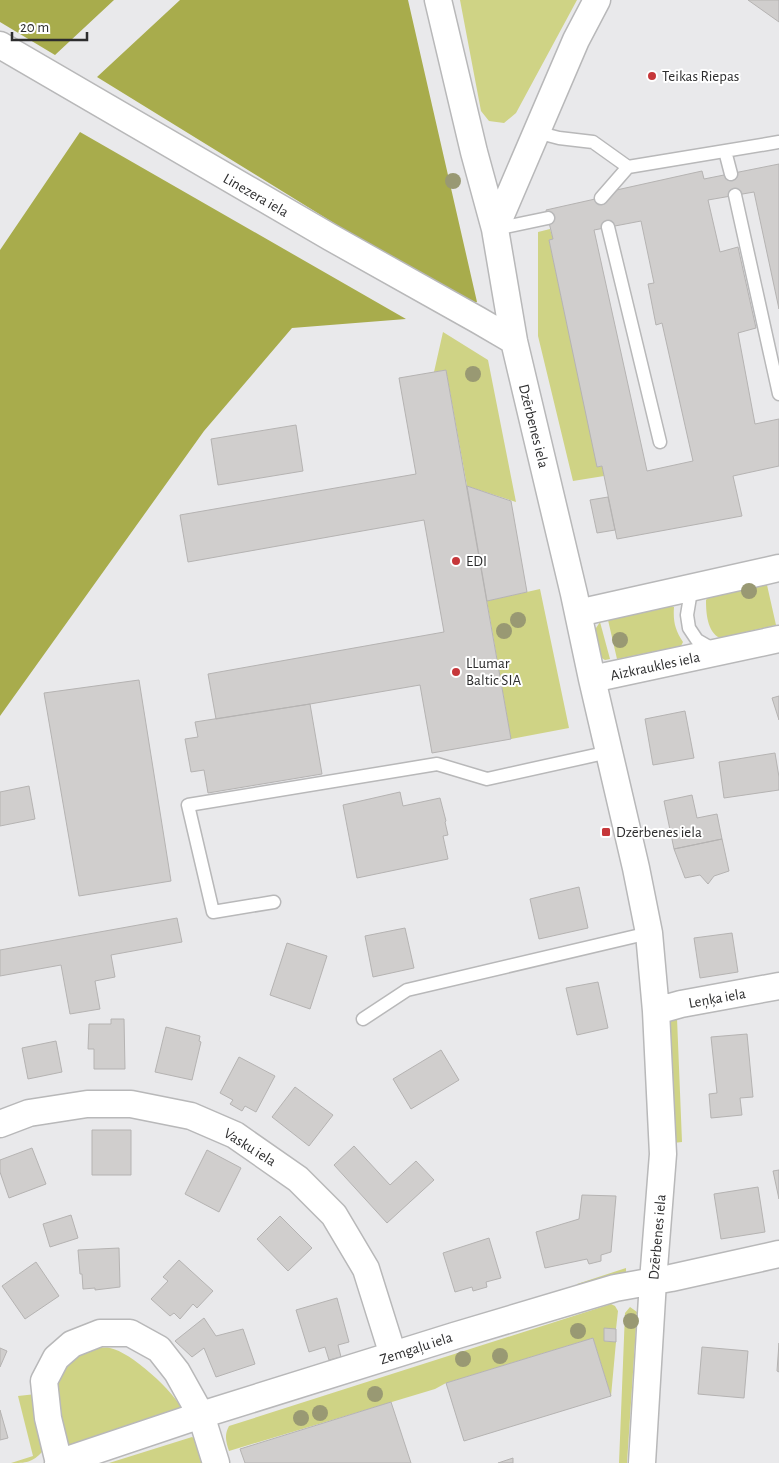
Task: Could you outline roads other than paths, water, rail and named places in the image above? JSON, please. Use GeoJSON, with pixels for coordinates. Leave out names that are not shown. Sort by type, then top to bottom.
{"type":"FeatureCollection","features":[{"type":"Feature","properties":{"kind":"street","name":"Dzērbenes iela"},"geometry":{"type":"LineString","coordinates":[[438,0],[494,229],[514,341],[636,868],[649,933],[656,1011],[663,1154],[642,1463]]}},
{"type":"Feature","properties":{"kind":"street"},"geometry":{"type":"LineString","coordinates":[[494,229],[576,40],[597,0]]}},
{"type":"Feature","properties":{"kind":"street","name":"Linezera iela"},"geometry":{"type":"LineString","coordinates":[[0,46],[330,238],[514,341]]}},
{"type":"Feature","properties":{"kind":"street"},"geometry":{"type":"LineString","coordinates":[[578,614],[779,568]]}},
{"type":"Feature","properties":{"kind":"street","name":"Aizkraukles iela"},"geometry":{"type":"LineString","coordinates":[[592,679],[779,639]]}},
{"type":"Feature","properties":{"kind":"street","name":"Leņķa iela"},"geometry":{"type":"LineString","coordinates":[[656,1011],[681,1004],[779,986]]}},
{"type":"Feature","properties":{"kind":"street","name":"Vasku iela"},"geometry":{"type":"LineString","coordinates":[[0,1124],[29,1113],[87,1104],[131,1104],[192,1116],[235,1135],[298,1179],[334,1215],[366,1269],[393,1356]]}},
{"type":"Feature","properties":{"kind":"street","name":"Zemgaļu iela"},"geometry":{"type":"LineString","coordinates":[[58,1463],[201,1415],[615,1288],[779,1254]]}},
{"type":"Feature","properties":{"kind":"street"},"geometry":{"type":"LineString","coordinates":[[58,1463],[48,1418],[44,1381],[56,1358],[72,1344],[100,1333],[130,1333],[159,1349],[176,1372],[201,1415],[216,1463]]}},
{"type":"Feature","properties":{"kind":"lane"},"geometry":{"type":"LineString","coordinates":[[536,132],[559,138],[593,142],[628,167]]}},
{"type":"Feature","properties":{"kind":"lane"},"geometry":{"type":"LineString","coordinates":[[601,198],[628,167],[779,142]]}},
{"type":"Feature","properties":{"kind":"lane"},"geometry":{"type":"LineString","coordinates":[[725,151],[731,174]]}},
{"type":"Feature","properties":{"kind":"lane"},"geometry":{"type":"LineString","coordinates":[[736,196],[779,394]]}},
{"type":"Feature","properties":{"kind":"lane"},"geometry":{"type":"LineString","coordinates":[[494,229],[548,218]]}},
{"type":"Feature","properties":{"kind":"lane"},"geometry":{"type":"LineString","coordinates":[[608,228],[660,442]]}},
{"type":"Feature","properties":{"kind":"lane","name":"Aizkraukles iela"},"geometry":{"type":"LineString","coordinates":[[700,586],[690,597],[687,615],[689,628],[697,640],[718,652]]}},
{"type":"Feature","properties":{"kind":"lane"},"geometry":{"type":"LineString","coordinates":[[274,902],[213,912],[188,805],[437,764],[487,779],[609,752]]}},
{"type":"Feature","properties":{"kind":"lane"},"geometry":{"type":"LineString","coordinates":[[363,1020],[407,990],[649,933]]}},
{"type":"Feature","properties":{"kind":"place","name":"Teikas Riepas"},"geometry":{"type":"Point","coordinates":[652,76]}},
{"type":"Feature","properties":{"kind":"place","name":"EDI"},"geometry":{"type":"Point","coordinates":[456,561]}},
{"type":"Feature","properties":{"kind":"place","name":"LLumar Baltic SIA"},"geometry":{"type":"Point","coordinates":[456,672]}},
{"type":"Feature","properties":{"kind":"place","name":"Dzērbenes iela"},"geometry":{"type":"Point","coordinates":[606,832]}}]}
